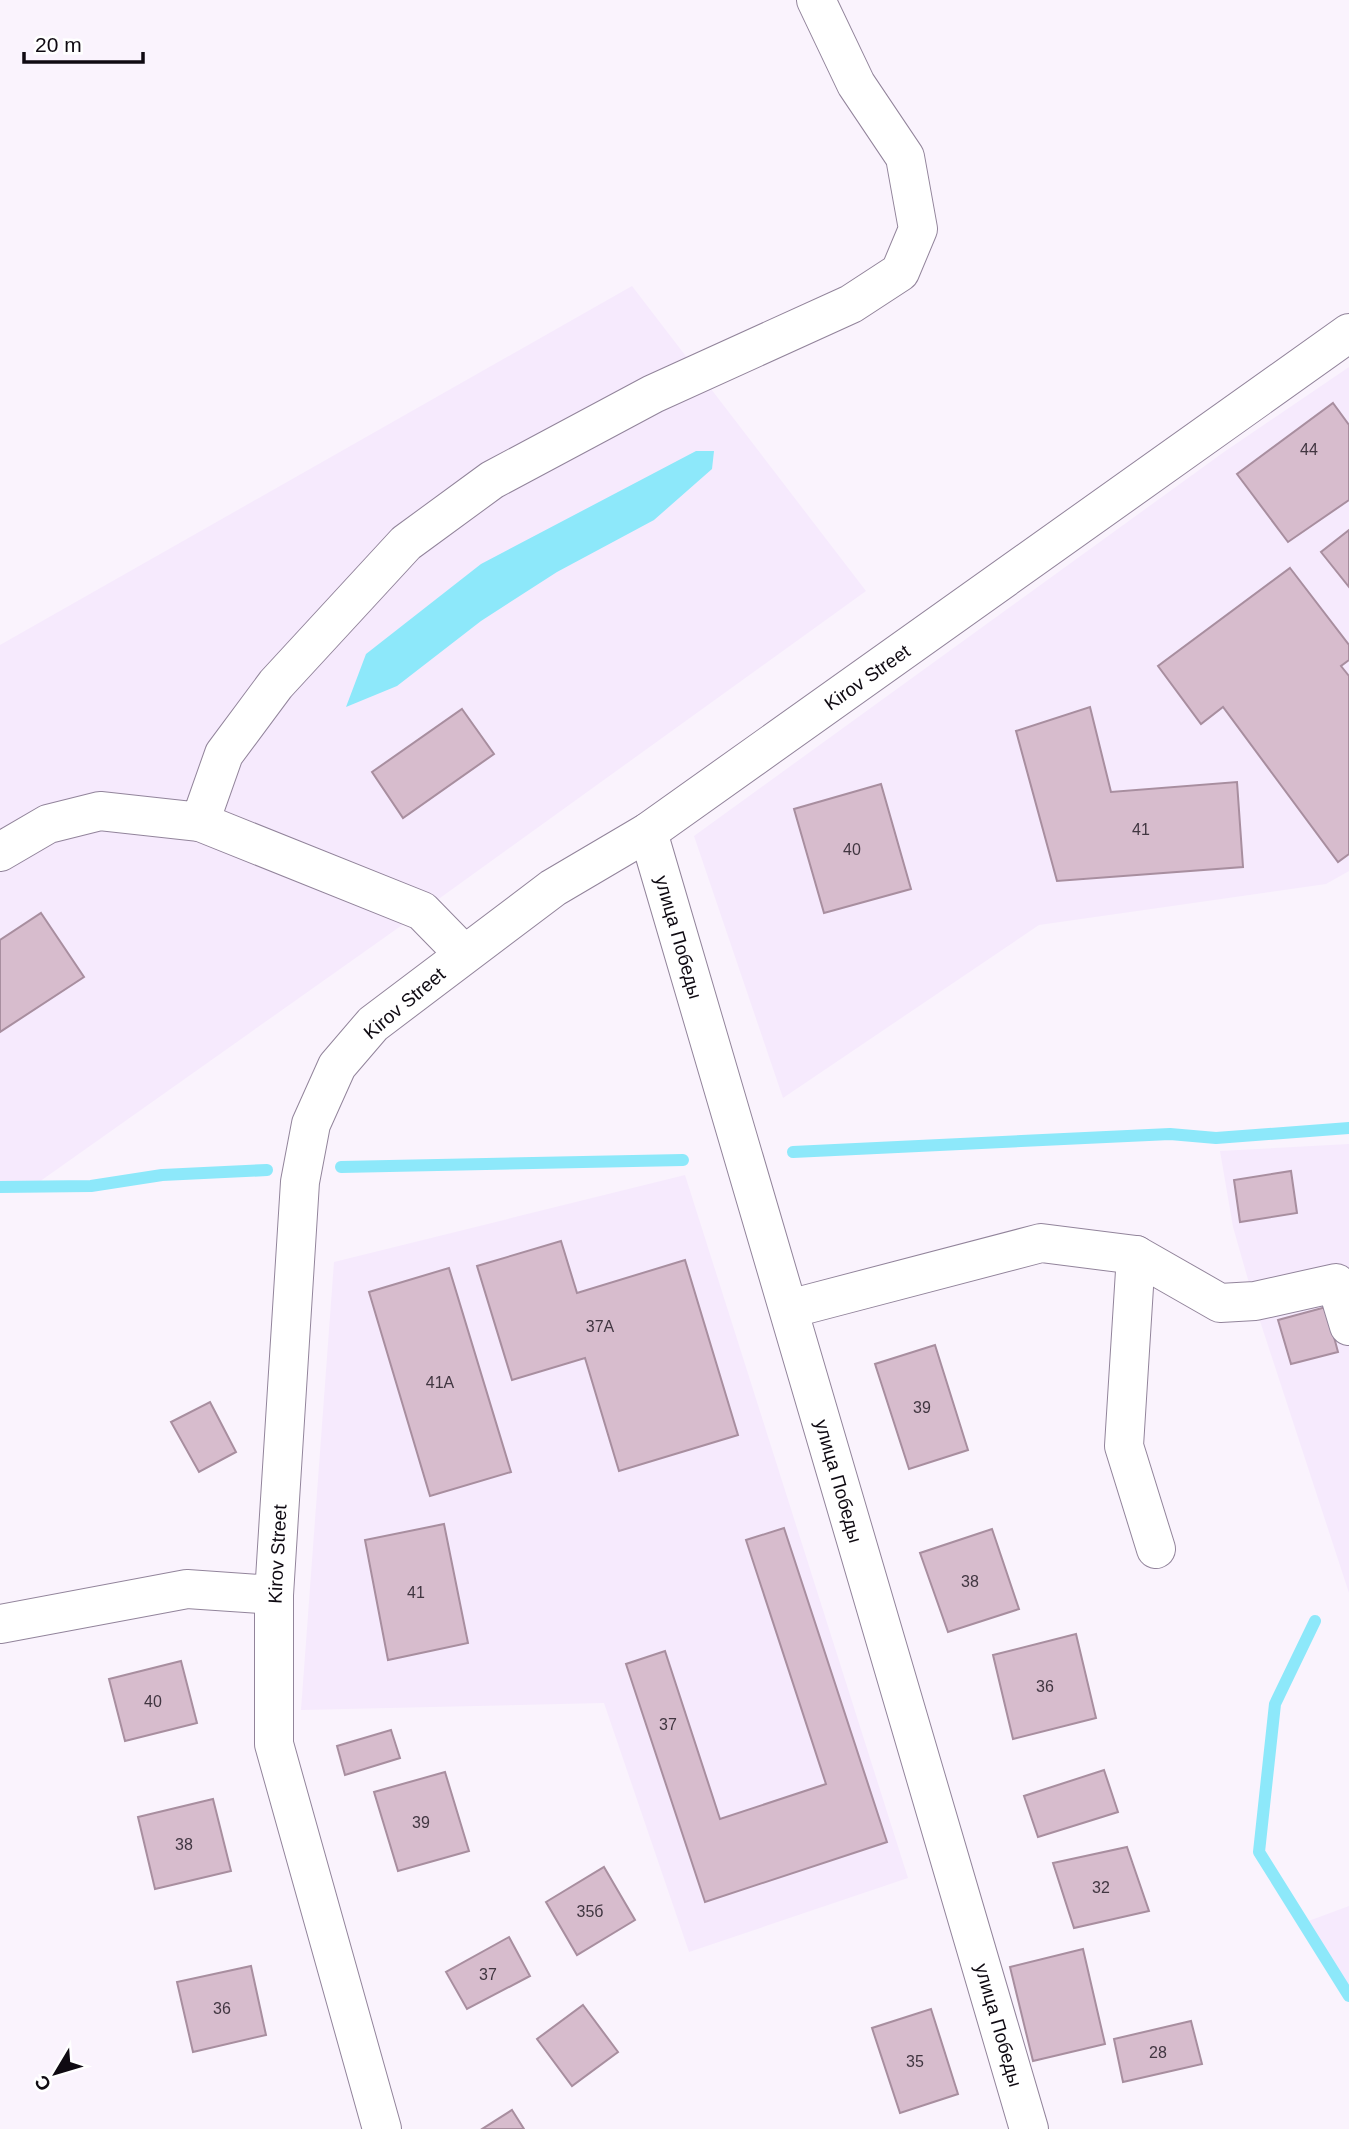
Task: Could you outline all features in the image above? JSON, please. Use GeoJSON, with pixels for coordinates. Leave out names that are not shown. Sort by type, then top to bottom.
{"type":"FeatureCollection","features":[{"type":"Feature","properties":{"kind":"street"},"geometry":{"type":"LineString","coordinates":[[200,822],[224,754],[231,744],[276,684],[406,543],[492,480],[653,394],[851,304],[900,272],[918,229],[905,157],[856,84],[816,0]]}},
{"type":"Feature","properties":{"kind":"street","name":"Kirov Street"},"geometry":{"type":"LineString","coordinates":[[382,2129],[274,1744],[274,1595],[299,1182],[312,1124],[337,1066],[373,1024],[553,888],[648,832],[1349,333]]}},
{"type":"Feature","properties":{"kind":"street"},"geometry":{"type":"LineString","coordinates":[[0,852],[48,824],[100,811],[200,822],[422,911],[464,954]]}},
{"type":"Feature","properties":{"kind":"street","name":"улица Победы"},"geometry":{"type":"LineString","coordinates":[[648,832],[1030,2129]]}},
{"type":"Feature","properties":{"kind":"street"},"geometry":{"type":"LineString","coordinates":[[789,1309],[1041,1243],[1136,1255],[1220,1303],[1255,1301],[1336,1283],[1349,1326]]}},
{"type":"Feature","properties":{"kind":"street"},"geometry":{"type":"LineString","coordinates":[[1136,1255],[1124,1446],[1156,1549]]}},
{"type":"Feature","properties":{"kind":"street"},"geometry":{"type":"LineString","coordinates":[[0,1624],[187,1589],[274,1595]]}},
{"type":"Feature","properties":{"kind":"shaded area"},"geometry":{"type":"Polygon","coordinates":[[[632,286],[866,591],[422,911],[39,1182],[0,1182],[0,645],[632,286]]]}},
{"type":"Feature","properties":{"kind":"shaded area"},"geometry":{"type":"Polygon","coordinates":[[[1349,367],[1349,871],[1326,884],[1039,925],[783,1098],[694,836],[1224,452],[1349,367]]]}},
{"type":"Feature","properties":{"kind":"shaded area"},"geometry":{"type":"Polygon","coordinates":[[[1349,1144],[1349,1593],[1259,1318],[1233,1227],[1220,1151],[1349,1144]]]}},
{"type":"Feature","properties":{"kind":"shaded area"},"geometry":{"type":"Polygon","coordinates":[[[685,1175],[908,1878],[689,1952],[604,1703],[301,1710],[334,1262],[685,1175]]]}},
{"type":"Feature","properties":{"kind":"shaded area"},"geometry":{"type":"Polygon","coordinates":[[[1349,1906],[1349,1990],[1303,1923],[1349,1906]]]}},
{"type":"Feature","properties":{"kind":"water"},"geometry":{"type":"Polygon","coordinates":[[[696,451],[714,451],[712,469],[654,520],[557,572],[481,621],[397,686],[346,707],[366,654],[481,564],[696,451]]]}},
{"type":"Feature","properties":{"kind":"building"},"geometry":{"type":"Polygon","coordinates":[[[1333,403],[1349,425],[1349,500],[1288,542],[1237,474],[1333,403]]]}},
{"type":"Feature","properties":{"kind":"building"},"geometry":{"type":"Polygon","coordinates":[[[1349,530],[1349,587],[1321,552],[1349,530]]]}},
{"type":"Feature","properties":{"kind":"building"},"geometry":{"type":"Polygon","coordinates":[[[1290,568],[1349,645],[1349,660],[1341,666],[1349,676],[1349,854],[1338,862],[1223,707],[1201,724],[1158,666],[1290,568]]]}},
{"type":"Feature","properties":{"kind":"building"},"geometry":{"type":"Polygon","coordinates":[[[1090,707],[1111,792],[1237,782],[1243,867],[1057,881],[1016,731],[1090,707]]]}},
{"type":"Feature","properties":{"kind":"building"},"geometry":{"type":"Polygon","coordinates":[[[462,709],[494,754],[403,818],[372,772],[462,709]]]}},
{"type":"Feature","properties":{"kind":"building"},"geometry":{"type":"Polygon","coordinates":[[[881,784],[911,889],[824,913],[794,809],[881,784]]]}},
{"type":"Feature","properties":{"kind":"building"},"geometry":{"type":"Polygon","coordinates":[[[41,913],[84,977],[0,1032],[0,940],[41,913]]]}},
{"type":"Feature","properties":{"kind":"building"},"geometry":{"type":"Polygon","coordinates":[[[1291,1171],[1297,1213],[1240,1222],[1234,1180],[1291,1171]]]}},
{"type":"Feature","properties":{"kind":"building"},"geometry":{"type":"Polygon","coordinates":[[[561,1241],[577,1293],[685,1260],[738,1435],[619,1471],[585,1358],[512,1380],[477,1266],[561,1241]]]}},
{"type":"Feature","properties":{"kind":"building"},"geometry":{"type":"Polygon","coordinates":[[[449,1268],[511,1472],[430,1496],[369,1292],[449,1268]]]}},
{"type":"Feature","properties":{"kind":"building"},"geometry":{"type":"Polygon","coordinates":[[[1326,1307],[1338,1352],[1291,1364],[1278,1320],[1326,1307]]]}},
{"type":"Feature","properties":{"kind":"building"},"geometry":{"type":"Polygon","coordinates":[[[935,1345],[968,1450],[909,1469],[875,1364],[935,1345]]]}},
{"type":"Feature","properties":{"kind":"building"},"geometry":{"type":"Polygon","coordinates":[[[210,1402],[236,1452],[199,1472],[171,1422],[210,1402]]]}},
{"type":"Feature","properties":{"kind":"building"},"geometry":{"type":"Polygon","coordinates":[[[444,1524],[468,1643],[388,1660],[365,1540],[444,1524]]]}},
{"type":"Feature","properties":{"kind":"building"},"geometry":{"type":"Polygon","coordinates":[[[784,1528],[887,1842],[705,1902],[626,1664],[665,1651],[720,1819],[826,1784],[746,1540],[784,1528]]]}},
{"type":"Feature","properties":{"kind":"building"},"geometry":{"type":"Polygon","coordinates":[[[992,1529],[1019,1609],[948,1632],[920,1553],[992,1529]]]}},
{"type":"Feature","properties":{"kind":"building"},"geometry":{"type":"Polygon","coordinates":[[[1076,1634],[1096,1718],[1013,1739],[993,1655],[1076,1634]]]}},
{"type":"Feature","properties":{"kind":"building"},"geometry":{"type":"Polygon","coordinates":[[[181,1661],[197,1723],[125,1741],[109,1679],[181,1661]]]}},
{"type":"Feature","properties":{"kind":"building"},"geometry":{"type":"Polygon","coordinates":[[[391,1730],[400,1758],[345,1775],[337,1746],[391,1730]]]}},
{"type":"Feature","properties":{"kind":"building"},"geometry":{"type":"Polygon","coordinates":[[[1104,1770],[1118,1812],[1038,1837],[1024,1796],[1104,1770]]]}},
{"type":"Feature","properties":{"kind":"building"},"geometry":{"type":"Polygon","coordinates":[[[445,1772],[469,1851],[398,1871],[374,1792],[445,1772]]]}},
{"type":"Feature","properties":{"kind":"building"},"geometry":{"type":"Polygon","coordinates":[[[213,1799],[231,1871],[155,1889],[138,1817],[213,1799]]]}},
{"type":"Feature","properties":{"kind":"building"},"geometry":{"type":"Polygon","coordinates":[[[1127,1847],[1149,1911],[1074,1928],[1053,1863],[1127,1847]]]}},
{"type":"Feature","properties":{"kind":"building"},"geometry":{"type":"Polygon","coordinates":[[[604,1867],[635,1920],[577,1955],[546,1902],[604,1867]]]}},
{"type":"Feature","properties":{"kind":"building"},"geometry":{"type":"Polygon","coordinates":[[[509,1937],[530,1976],[467,2009],[446,1972],[509,1937]]]}},
{"type":"Feature","properties":{"kind":"building"},"geometry":{"type":"Polygon","coordinates":[[[1083,1949],[1105,2044],[1033,2061],[1010,1967],[1083,1949]]]}},
{"type":"Feature","properties":{"kind":"building"},"geometry":{"type":"Polygon","coordinates":[[[251,1966],[266,2035],[193,2052],[177,1982],[251,1966]]]}},
{"type":"Feature","properties":{"kind":"building"},"geometry":{"type":"Polygon","coordinates":[[[583,2005],[618,2052],[572,2086],[537,2039],[583,2005]]]}},
{"type":"Feature","properties":{"kind":"building"},"geometry":{"type":"Polygon","coordinates":[[[931,2009],[958,2094],[900,2113],[872,2028],[931,2009]]]}},
{"type":"Feature","properties":{"kind":"building"},"geometry":{"type":"Polygon","coordinates":[[[1191,2021],[1202,2064],[1123,2082],[1114,2039],[1191,2021]]]}},
{"type":"Feature","properties":{"kind":"building"},"geometry":{"type":"Polygon","coordinates":[[[512,2110],[524,2129],[482,2129],[512,2110]]]}},
{"type":"Feature","properties":{"kind":"waterway"},"geometry":{"type":"LineString","coordinates":[[793,1152],[1170,1134],[1216,1138],[1349,1128]]}},
{"type":"Feature","properties":{"kind":"waterway"},"geometry":{"type":"LineString","coordinates":[[341,1167],[683,1160]]}},
{"type":"Feature","properties":{"kind":"waterway"},"geometry":{"type":"LineString","coordinates":[[0,1187],[91,1186],[162,1175],[267,1170]]}},
{"type":"Feature","properties":{"kind":"waterway"},"geometry":{"type":"LineString","coordinates":[[1315,1621],[1275,1704],[1259,1852],[1349,1996]]}}]}
